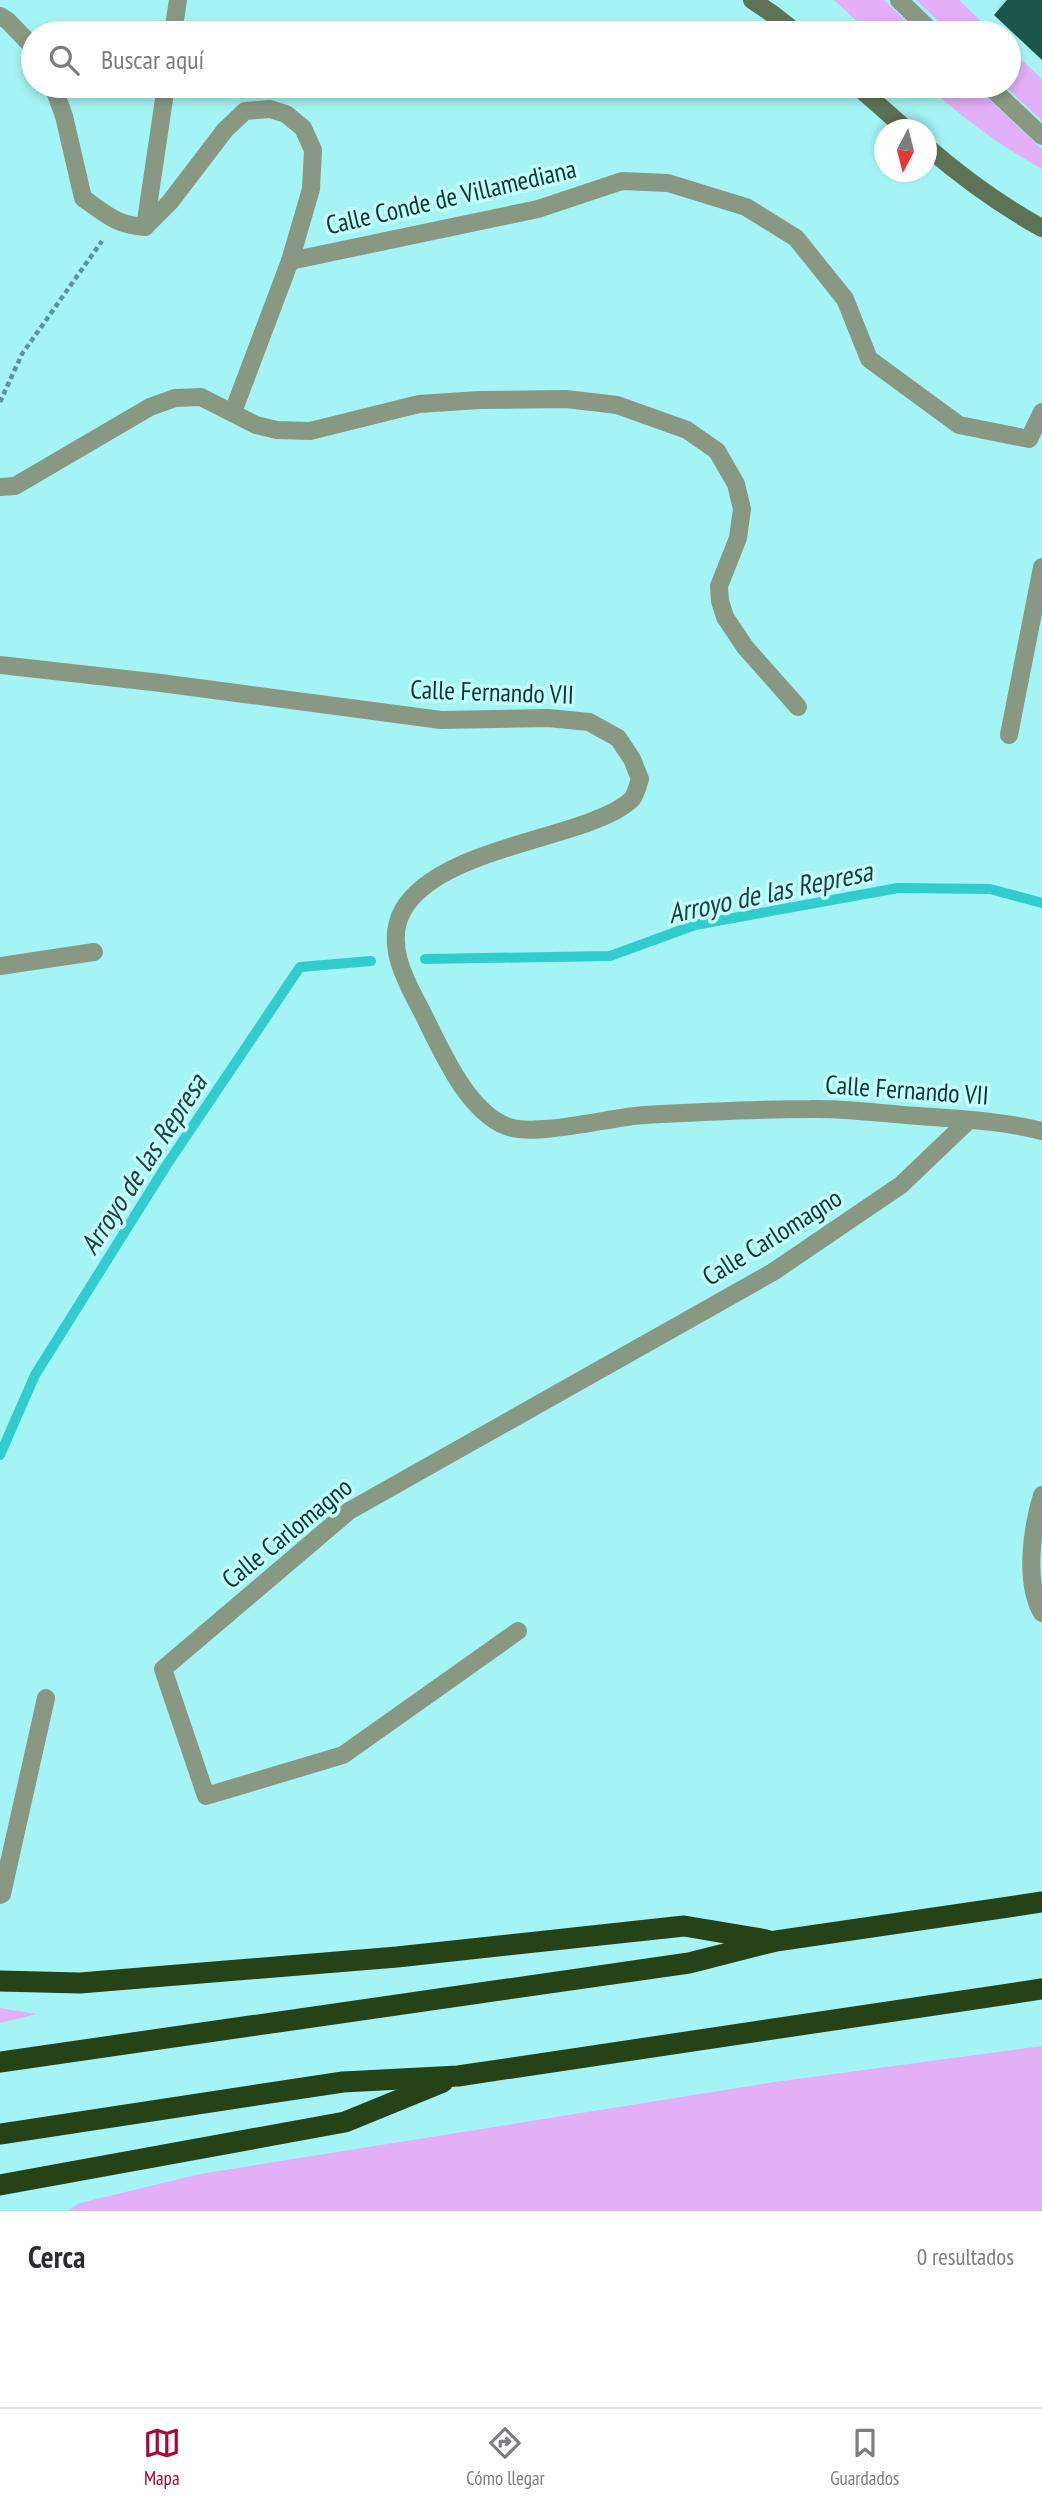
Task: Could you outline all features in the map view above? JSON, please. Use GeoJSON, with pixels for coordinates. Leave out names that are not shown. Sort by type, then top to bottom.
{"type":"FeatureCollection","features":[{"type":"Feature","properties":{"kind":"highway"},"geometry":{"type":"LineString","coordinates":[[0,2062],[689,1963],[776,1941],[1042,1902]]}},
{"type":"Feature","properties":{"kind":"highway"},"geometry":{"type":"LineString","coordinates":[[0,1980],[56,1983],[105,1981],[397,1957],[684,1926],[776,1941]]}},
{"type":"Feature","properties":{"kind":"highway"},"geometry":{"type":"LineString","coordinates":[[0,2134],[343,2082],[458,2076],[1042,1989]]}},
{"type":"Feature","properties":{"kind":"highway"},"geometry":{"type":"LineString","coordinates":[[2,2186],[345,2122],[458,2076]]}},
{"type":"Feature","properties":{"kind":"main road"},"geometry":{"type":"LineString","coordinates":[[752,0],[781,21]]}},
{"type":"Feature","properties":{"kind":"main road"},"geometry":{"type":"LineString","coordinates":[[871,98],[894,119]]}},
{"type":"Feature","properties":{"kind":"main road"},"geometry":{"type":"LineString","coordinates":[[937,156],[963,178],[1042,228]]}},
{"type":"Feature","properties":{"kind":"street"},"geometry":{"type":"LineString","coordinates":[[175,21],[178,0]]}},
{"type":"Feature","properties":{"kind":"street"},"geometry":{"type":"LineString","coordinates":[[899,0],[921,21]]}},
{"type":"Feature","properties":{"kind":"street"},"geometry":{"type":"LineString","coordinates":[[0,16],[21,35]]}},
{"type":"Feature","properties":{"kind":"street"},"geometry":{"type":"LineString","coordinates":[[57,98],[83,198],[115,221],[126,226],[145,227],[164,98]]}},
{"type":"Feature","properties":{"kind":"street"},"geometry":{"type":"LineString","coordinates":[[1002,98],[1042,136]]}},
{"type":"Feature","properties":{"kind":"street","name":"Calle Conde de Villamediana"},"geometry":{"type":"LineString","coordinates":[[145,227],[170,202],[225,131],[245,111],[270,109],[286,114],[303,128],[313,150],[311,189],[290,261],[538,209],[622,181],[668,183],[746,207],[796,238],[845,299],[869,359],[959,425],[1029,439],[1042,412]]}},
{"type":"Feature","properties":{"kind":"street"},"geometry":{"type":"LineString","coordinates":[[233,412],[290,261]]}},
{"type":"Feature","properties":{"kind":"street"},"geometry":{"type":"LineString","coordinates":[[0,487],[15,486],[150,407],[176,398],[201,397],[256,425],[277,430],[310,431],[419,404],[566,399],[617,405],[687,430],[717,451],[736,484],[742,509],[738,538],[719,586],[725,617],[746,647],[798,707]]}},
{"type":"Feature","properties":{"kind":"street"},"geometry":{"type":"LineString","coordinates":[[1009,735],[1042,568]]}},
{"type":"Feature","properties":{"kind":"street","name":"Calle Fernando VII"},"geometry":{"type":"LineString","coordinates":[[0,665],[161,682],[441,720],[548,718],[589,722],[618,738],[632,759],[640,779],[633,798],[612,813],[569,831],[475,857],[420,890],[402,910],[396,931],[396,952],[405,980],[454,1072],[478,1108],[507,1127],[541,1130],[642,1115],[814,1108],[969,1120],[1042,1131]]}},
{"type":"Feature","properties":{"kind":"street"},"geometry":{"type":"LineString","coordinates":[[0,966],[94,952]]}},
{"type":"Feature","properties":{"kind":"street","name":"Calle Carlomagno"},"geometry":{"type":"LineString","coordinates":[[518,1631],[343,1755],[206,1796],[163,1669],[349,1511],[773,1272],[901,1185],[969,1120]]}},
{"type":"Feature","properties":{"kind":"street"},"geometry":{"type":"LineString","coordinates":[[1042,1495],[1034,1521],[1032,1565],[1037,1604],[1042,1613]]}},
{"type":"Feature","properties":{"kind":"street"},"geometry":{"type":"LineString","coordinates":[[0,1895],[46,1699]]}},
{"type":"Feature","properties":{"kind":"path"},"geometry":{"type":"LineString","coordinates":[[0,402],[22,354],[115,221]]}},
{"type":"Feature","properties":{"kind":"shaded area"},"geometry":{"type":"Polygon","coordinates":[[[834,0],[884,0],[906,21],[857,21],[834,0]]]}},
{"type":"Feature","properties":{"kind":"shaded area"},"geometry":{"type":"Polygon","coordinates":[[[916,0],[959,0],[981,21],[938,21],[916,0]]]}},
{"type":"Feature","properties":{"kind":"shaded area"},"geometry":{"type":"Polygon","coordinates":[[[1021,59],[1042,79],[1042,121],[1018,98],[1021,98],[1021,59]]]}},
{"type":"Feature","properties":{"kind":"shaded area"},"geometry":{"type":"Polygon","coordinates":[[[942,98],[988,98],[1042,149],[1042,169],[982,131],[942,98]]]}},
{"type":"Feature","properties":{"kind":"shaded area"},"geometry":{"type":"Polygon","coordinates":[[[0,2008],[37,2014],[0,2023],[0,2008]]]}},
{"type":"Feature","properties":{"kind":"shaded area"},"geometry":{"type":"Polygon","coordinates":[[[1042,2046],[1042,2211],[67,2211],[80,2203],[200,2174],[775,2082],[1042,2046]]]}},
{"type":"Feature","properties":{"kind":"building"},"geometry":{"type":"Polygon","coordinates":[[[1007,0],[1042,0],[1042,60],[1021,40],[1021,21],[1000,21],[994,15],[1007,0]]]}},
{"type":"Feature","properties":{"kind":"waterway","name":"Arroyo de las Represa"},"geometry":{"type":"LineString","coordinates":[[425,959],[610,956],[695,925],[898,888],[990,889],[1042,903]]}},
{"type":"Feature","properties":{"kind":"waterway","name":"Arroyo de las Represa"},"geometry":{"type":"LineString","coordinates":[[0,1455],[35,1375],[166,1166],[300,967],[371,961]]}}]}
